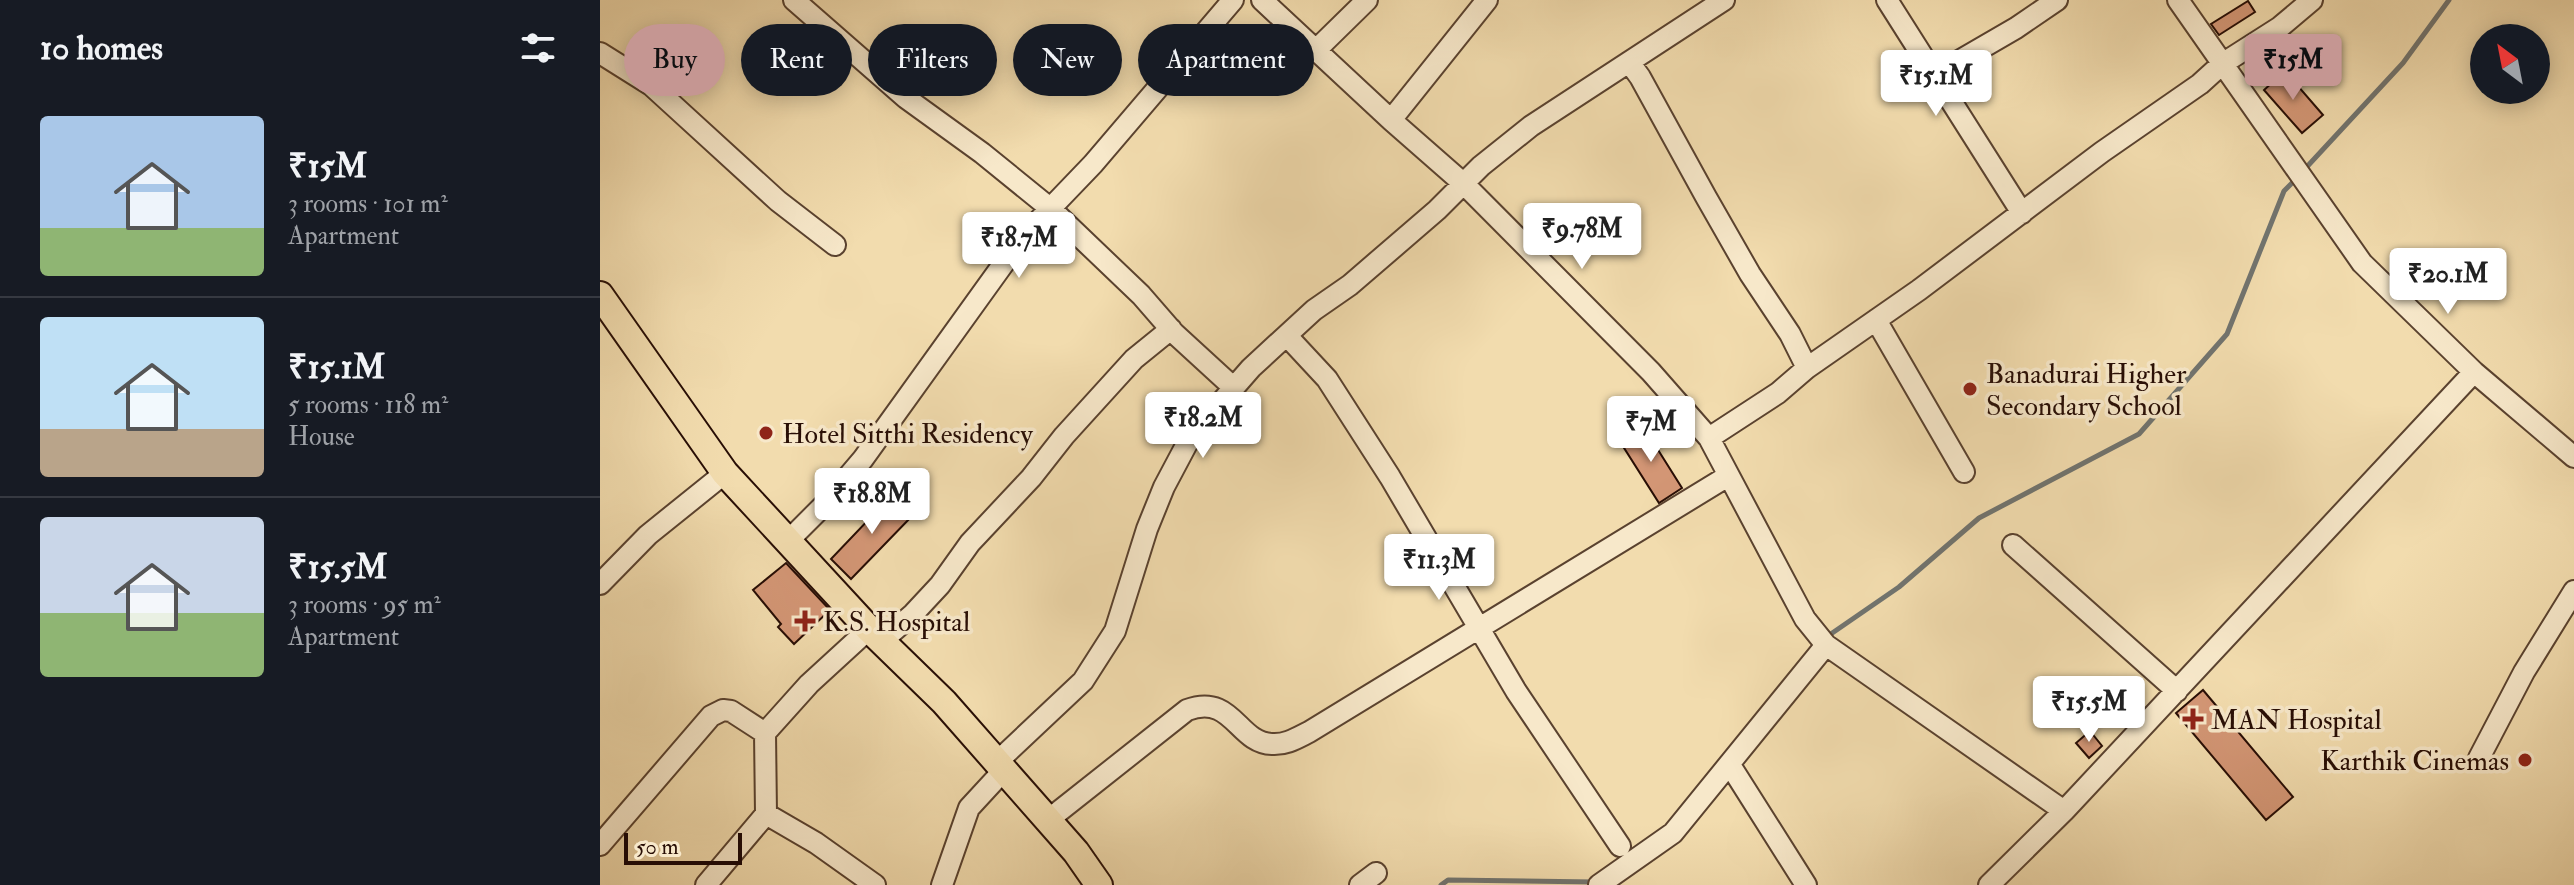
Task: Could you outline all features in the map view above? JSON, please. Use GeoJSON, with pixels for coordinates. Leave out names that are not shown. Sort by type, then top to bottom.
{"type":"FeatureCollection","features":[{"type":"Feature","properties":{"kind":"main road"},"geometry":{"type":"LineString","coordinates":[[600,295],[725,473],[787,542],[944,702],[1076,852],[1099,885]]}},
{"type":"Feature","properties":{"kind":"street"},"geometry":{"type":"LineString","coordinates":[[794,0],[906,98],[982,153],[1051,209],[1234,388]]}},
{"type":"Feature","properties":{"kind":"street"},"geometry":{"type":"LineString","coordinates":[[787,542],[863,459],[1022,238],[1144,106],[1233,0]]}},
{"type":"Feature","properties":{"kind":"street"},"geometry":{"type":"LineString","coordinates":[[1262,0],[1464,184],[1651,372],[1709,438],[1805,619],[1826,645],[2064,811]]}},
{"type":"Feature","properties":{"kind":"street"},"geometry":{"type":"LineString","coordinates":[[1316,50],[1367,0]]}},
{"type":"Feature","properties":{"kind":"street"},"geometry":{"type":"LineString","coordinates":[[1391,120],[1487,0]]}},
{"type":"Feature","properties":{"kind":"street"},"geometry":{"type":"LineString","coordinates":[[942,885],[969,808],[1000,766],[1083,681],[1115,631],[1147,529],[1164,487],[1190,438],[1251,368],[1314,310],[1350,285],[1481,166],[1531,126],[1724,0]]}},
{"type":"Feature","properties":{"kind":"street"},"geometry":{"type":"LineString","coordinates":[[1887,0],[2022,213]]}},
{"type":"Feature","properties":{"kind":"street"},"geometry":{"type":"LineString","coordinates":[[1935,75],[2057,0]]}},
{"type":"Feature","properties":{"kind":"street"},"geometry":{"type":"LineString","coordinates":[[2178,0],[2362,263],[2474,372],[2574,457]]}},
{"type":"Feature","properties":{"kind":"street"},"geometry":{"type":"LineString","coordinates":[[1709,438],[1778,393],[1807,368],[2200,84],[2222,64],[2280,27],[2312,0]]}},
{"type":"Feature","properties":{"kind":"street"},"geometry":{"type":"LineString","coordinates":[[600,53],[651,85],[778,201],[835,245]]}},
{"type":"Feature","properties":{"kind":"street"},"geometry":{"type":"LineString","coordinates":[[1629,62],[1750,274],[1790,334],[1807,368]]}},
{"type":"Feature","properties":{"kind":"street"},"geometry":{"type":"LineString","coordinates":[[1876,320],[1964,472]]}},
{"type":"Feature","properties":{"kind":"street"},"geometry":{"type":"LineString","coordinates":[[706,885],[766,814],[765,733],[809,684],[876,634],[913,614],[940,585],[970,543],[1031,478],[1064,436],[1134,359],[1171,329]]}},
{"type":"Feature","properties":{"kind":"street"},"geometry":{"type":"LineString","coordinates":[[1287,336],[1327,379],[1390,477],[1516,691],[1620,846]]}},
{"type":"Feature","properties":{"kind":"street"},"geometry":{"type":"LineString","coordinates":[[1989,885],[2064,811],[2474,372]]}},
{"type":"Feature","properties":{"kind":"street"},"geometry":{"type":"LineString","coordinates":[[600,584],[648,535],[725,473]]}},
{"type":"Feature","properties":{"kind":"street"},"geometry":{"type":"LineString","coordinates":[[1048,820],[1187,710],[1199,705],[1215,707],[1226,713],[1257,740],[1270,744],[1288,742],[1480,630],[1728,476]]}},
{"type":"Feature","properties":{"kind":"street"},"geometry":{"type":"LineString","coordinates":[[2013,545],[2177,691]]}},
{"type":"Feature","properties":{"kind":"street"},"geometry":{"type":"LineString","coordinates":[[2479,758],[2524,672],[2574,591]]}},
{"type":"Feature","properties":{"kind":"street"},"geometry":{"type":"LineString","coordinates":[[1599,885],[1673,833],[1826,645]]}},
{"type":"Feature","properties":{"kind":"street"},"geometry":{"type":"LineString","coordinates":[[600,845],[711,716],[723,710],[731,711],[765,733]]}},
{"type":"Feature","properties":{"kind":"street"},"geometry":{"type":"LineString","coordinates":[[1730,765],[1806,885]]}},
{"type":"Feature","properties":{"kind":"street"},"geometry":{"type":"LineString","coordinates":[[766,814],[805,835],[874,885]]}},
{"type":"Feature","properties":{"kind":"building"},"geometry":{"type":"Polygon","coordinates":[[[2248,1],[2255,12],[2219,35],[2211,24],[2248,1]]]}},
{"type":"Feature","properties":{"kind":"building"},"geometry":{"type":"Polygon","coordinates":[[[2284,40],[2296,53],[2285,63],[2272,48],[2284,40]]]}},
{"type":"Feature","properties":{"kind":"building"},"geometry":{"type":"Polygon","coordinates":[[[2285,71],[2323,115],[2302,133],[2264,90],[2285,71]]]}},
{"type":"Feature","properties":{"kind":"building"},"geometry":{"type":"Polygon","coordinates":[[[1643,426],[1682,488],[1659,503],[1619,440],[1643,426]]]}},
{"type":"Feature","properties":{"kind":"building"},"geometry":{"type":"Polygon","coordinates":[[[893,494],[914,514],[851,579],[831,559],[893,494]]]}},
{"type":"Feature","properties":{"kind":"building"},"geometry":{"type":"Polygon","coordinates":[[[786,563],[830,610],[794,644],[778,627],[781,624],[753,590],[786,563]]]}},
{"type":"Feature","properties":{"kind":"building"},"geometry":{"type":"Polygon","coordinates":[[[2203,690],[2293,797],[2266,820],[2176,713],[2203,690]]]}},
{"type":"Feature","properties":{"kind":"building"},"geometry":{"type":"Polygon","coordinates":[[[2090,731],[2102,746],[2089,758],[2076,743],[2090,731]]]}},
{"type":"Feature","properties":{"kind":"waterway"},"geometry":{"type":"LineString","coordinates":[[2303,171],[2403,63],[2449,0]]}},
{"type":"Feature","properties":{"kind":"waterway"},"geometry":{"type":"LineString","coordinates":[[1825,638],[1899,587],[1979,518],[2139,434],[2227,334],[2284,191],[2297,178]]}},
{"type":"Feature","properties":{"kind":"waterway"},"geometry":{"type":"LineString","coordinates":[[1441,885],[1448,880],[1594,882]]}},
{"type":"Feature","properties":{"kind":"place","name":"Banadurai Higher Secondary School"},"geometry":{"type":"Point","coordinates":[1970,389]}},
{"type":"Feature","properties":{"kind":"place","name":"Hotel Sitthi Residency"},"geometry":{"type":"Point","coordinates":[766,433]}},
{"type":"Feature","properties":{"kind":"place","name":"K.S. Hospital"},"geometry":{"type":"Point","coordinates":[805,621]}},
{"type":"Feature","properties":{"kind":"place","name":"MAN Hospital"},"geometry":{"type":"Point","coordinates":[2193,719]}},
{"type":"Feature","properties":{"kind":"place","name":"Karthik Cinemas"},"geometry":{"type":"Point","coordinates":[2525,760]}}]}
